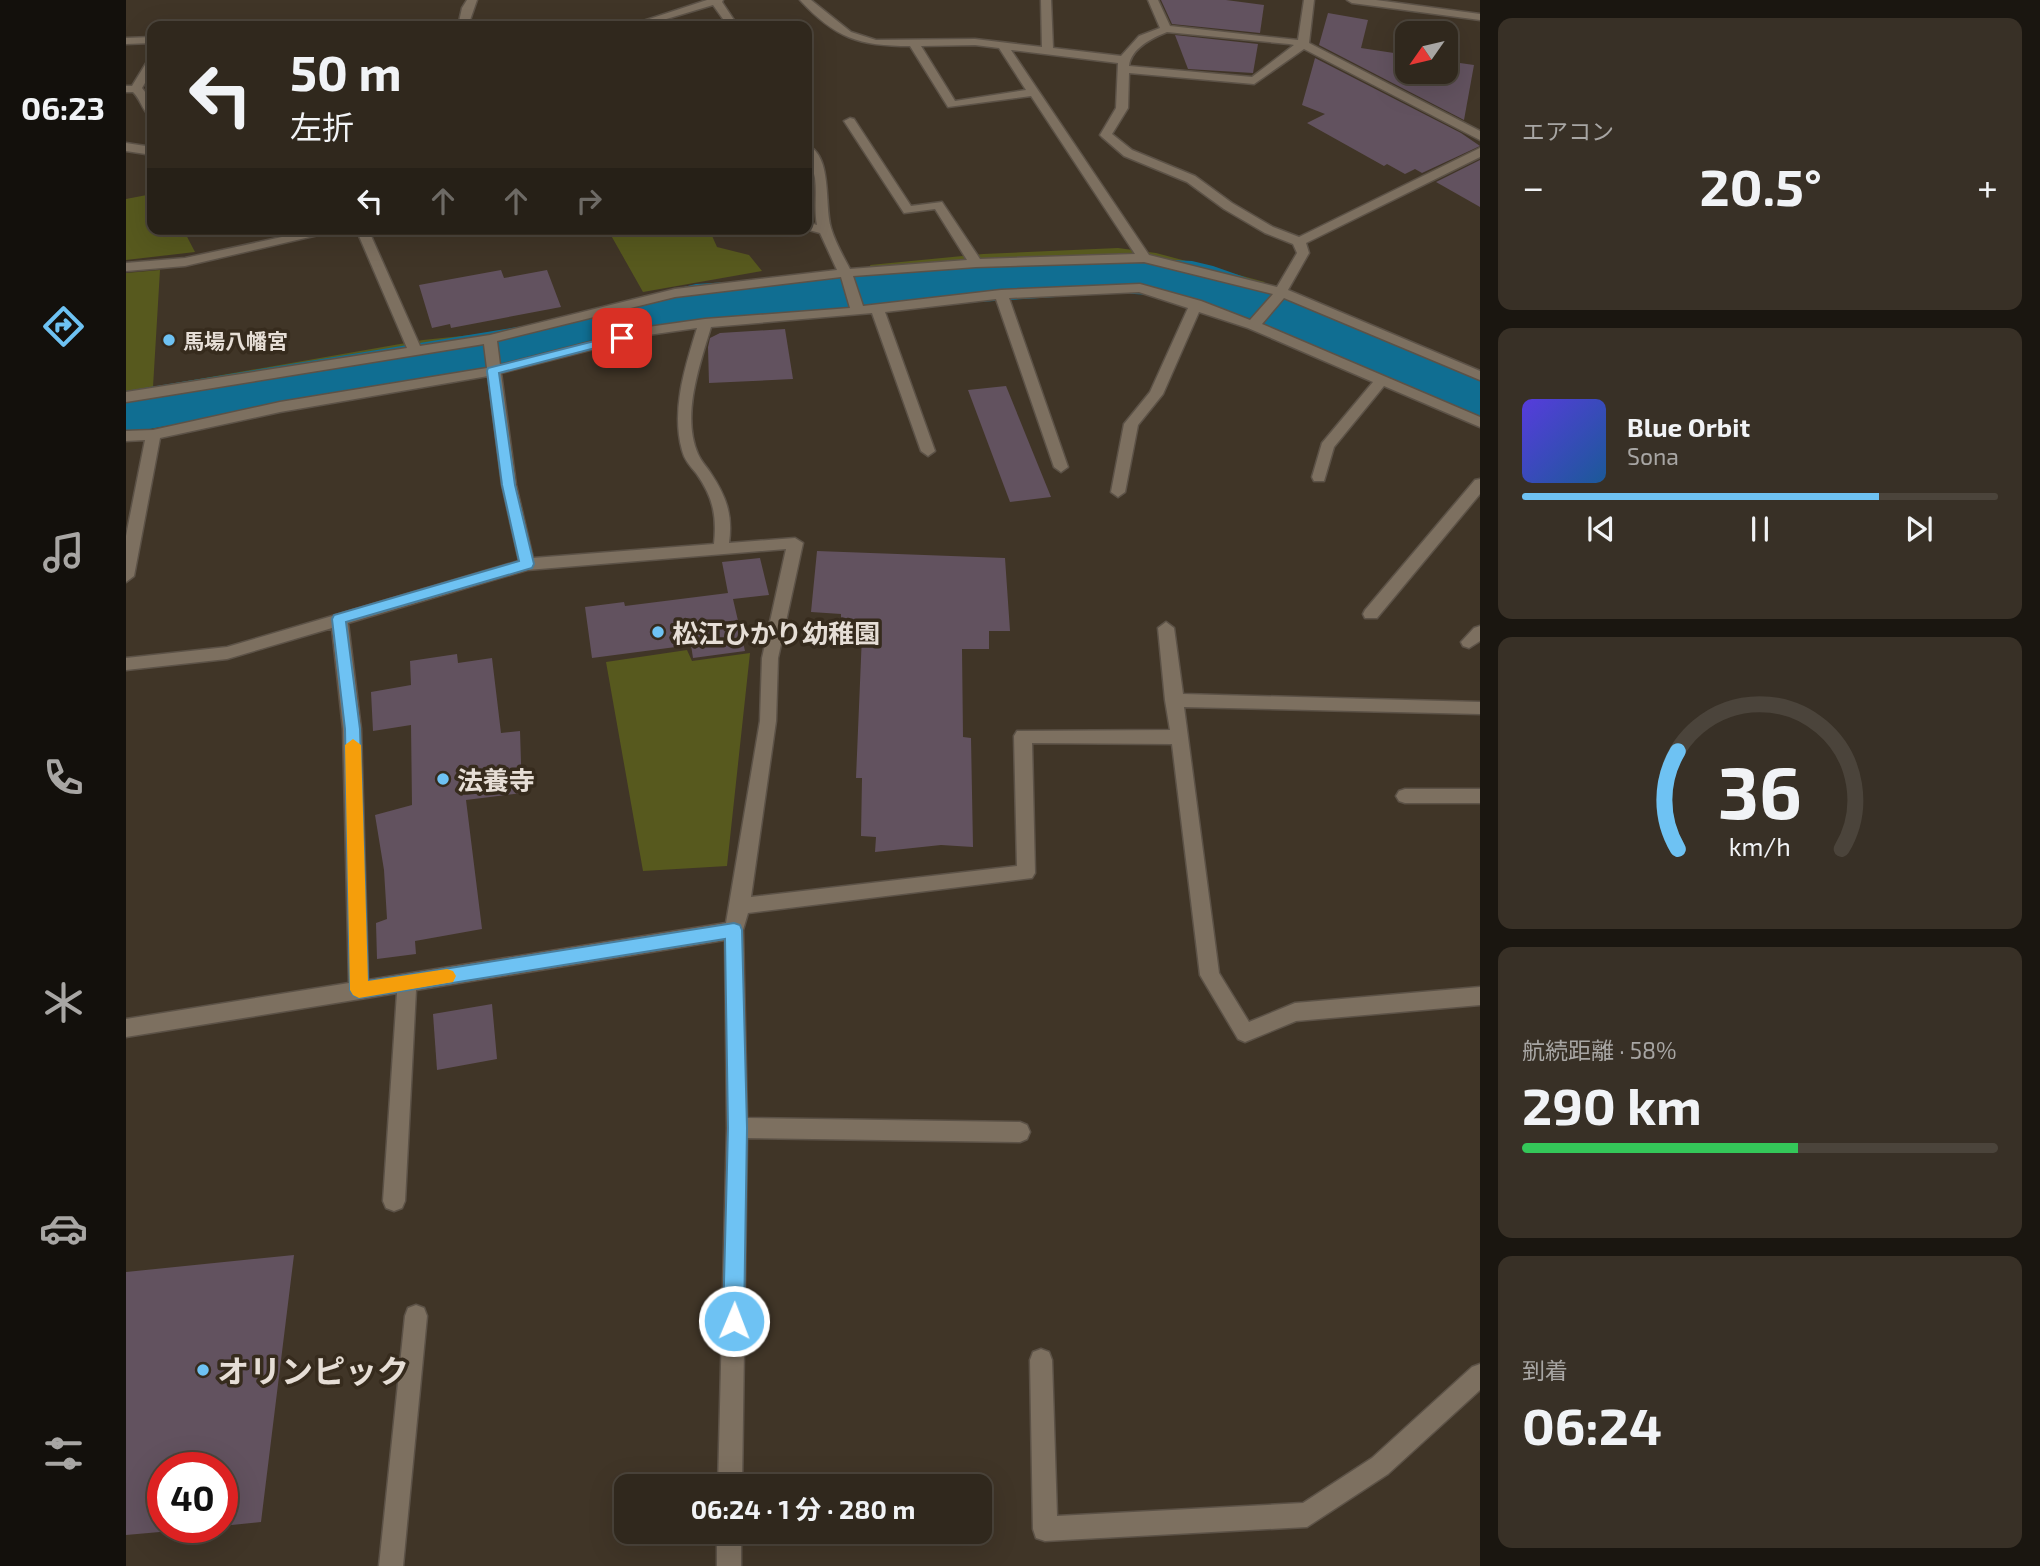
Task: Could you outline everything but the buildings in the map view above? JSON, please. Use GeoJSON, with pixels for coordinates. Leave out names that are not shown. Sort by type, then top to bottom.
{"type":"FeatureCollection","features":[{"type":"Feature","properties":{"kind":"street"},"geometry":{"type":"LineString","coordinates":[[464,21],[472,0]]}},
{"type":"Feature","properties":{"kind":"street"},"geometry":{"type":"LineString","coordinates":[[649,21],[716,0],[730,21]]}},
{"type":"Feature","properties":{"kind":"street"},"geometry":{"type":"LineString","coordinates":[[805,0],[847,34],[874,43],[975,41],[1254,81],[1303,44],[1309,0]]}},
{"type":"Feature","properties":{"kind":"street"},"geometry":{"type":"LineString","coordinates":[[1046,0],[1048,52]]}},
{"type":"Feature","properties":{"kind":"street"},"geometry":{"type":"LineString","coordinates":[[1153,0],[1166,29]]}},
{"type":"Feature","properties":{"kind":"street"},"geometry":{"type":"LineString","coordinates":[[1353,0],[1480,17]]}},
{"type":"Feature","properties":{"kind":"street"},"geometry":{"type":"LineString","coordinates":[[1258,319],[1279,295],[1303,253],[1299,242],[1269,230],[1228,206],[1191,179],[1128,153],[1106,135],[1122,108],[1124,64],[1143,38],[1166,29],[1303,44],[1480,136]]}},
{"type":"Feature","properties":{"kind":"street"},"geometry":{"type":"LineString","coordinates":[[126,41],[147,40]]}},
{"type":"Feature","properties":{"kind":"street"},"geometry":{"type":"LineString","coordinates":[[914,44],[952,105],[1034,92]]}},
{"type":"Feature","properties":{"kind":"street"},"geometry":{"type":"LineString","coordinates":[[1003,46],[1144,258]]}},
{"type":"Feature","properties":{"kind":"street"},"geometry":{"type":"LineString","coordinates":[[147,68],[131,89],[144,96],[147,102]]}},
{"type":"Feature","properties":{"kind":"street"},"geometry":{"type":"LineString","coordinates":[[850,121],[908,210],[938,205],[976,263]]}},
{"type":"Feature","properties":{"kind":"street"},"geometry":{"type":"LineString","coordinates":[[126,147],[147,150]]}},
{"type":"Feature","properties":{"kind":"street"},"geometry":{"type":"LineString","coordinates":[[1299,242],[1480,152]]}},
{"type":"Feature","properties":{"kind":"street"},"geometry":{"type":"LineString","coordinates":[[812,159],[821,176],[820,209],[825,231],[848,278],[857,307]]}},
{"type":"Feature","properties":{"kind":"street"},"geometry":{"type":"LineString","coordinates":[[812,227],[825,231]]}},
{"type":"Feature","properties":{"kind":"street"},"geometry":{"type":"LineString","coordinates":[[126,267],[185,262],[310,235]]}},
{"type":"Feature","properties":{"kind":"street"},"geometry":{"type":"LineString","coordinates":[[365,235],[415,351]]}},
{"type":"Feature","properties":{"kind":"street"},"geometry":{"type":"LineString","coordinates":[[126,436],[153,435],[280,407],[491,352],[675,293],[848,278],[976,263],[1144,258],[1279,295],[1480,376]]}},
{"type":"Feature","properties":{"kind":"street"},"geometry":{"type":"LineString","coordinates":[[126,397],[415,351],[491,352],[705,323],[857,307],[877,309],[1001,293],[1140,288],[1258,319],[1382,380],[1480,422]]}},
{"type":"Feature","properties":{"kind":"street"},"geometry":{"type":"LineString","coordinates":[[1001,293],[1061,467]]}},
{"type":"Feature","properties":{"kind":"street"},"geometry":{"type":"LineString","coordinates":[[1118,492],[1131,424],[1156,394],[1196,304]]}},
{"type":"Feature","properties":{"kind":"street"},"geometry":{"type":"LineString","coordinates":[[877,309],[928,451]]}},
{"type":"Feature","properties":{"kind":"street"},"geometry":{"type":"LineString","coordinates":[[705,323],[689,378],[685,420],[689,452],[722,501],[721,548]]}},
{"type":"Feature","properties":{"kind":"street"},"geometry":{"type":"LineString","coordinates":[[491,352],[509,485],[527,564]]}},
{"type":"Feature","properties":{"kind":"street"},"geometry":{"type":"LineString","coordinates":[[1319,477],[1327,446],[1382,380]]}},
{"type":"Feature","properties":{"kind":"street"},"geometry":{"type":"LineString","coordinates":[[126,576],[153,435]]}},
{"type":"Feature","properties":{"kind":"street"},"geometry":{"type":"LineString","coordinates":[[1371,614],[1480,484]]}},
{"type":"Feature","properties":{"kind":"street"},"geometry":{"type":"LineString","coordinates":[[126,664],[227,653],[527,564],[795,543],[770,658],[768,721],[734,930],[737,1128],[730,1474]]}},
{"type":"Feature","properties":{"kind":"street"},"geometry":{"type":"LineString","coordinates":[[339,619],[352,729],[359,990]]}},
{"type":"Feature","properties":{"kind":"street"},"geometry":{"type":"LineString","coordinates":[[1166,628],[1173,700],[1210,975],[1245,1033],[1295,1012],[1480,996]]}},
{"type":"Feature","properties":{"kind":"street"},"geometry":{"type":"LineString","coordinates":[[1173,700],[1480,708]]}},
{"type":"Feature","properties":{"kind":"street"},"geometry":{"type":"LineString","coordinates":[[740,906],[1026,873],[1023,736],[1179,737]]}},
{"type":"Feature","properties":{"kind":"street"},"geometry":{"type":"LineString","coordinates":[[1405,796],[1480,796]]}},
{"type":"Feature","properties":{"kind":"street"},"geometry":{"type":"LineString","coordinates":[[126,1028],[734,930]]}},
{"type":"Feature","properties":{"kind":"street"},"geometry":{"type":"LineString","coordinates":[[394,1201],[407,983]]}},
{"type":"Feature","properties":{"kind":"street"},"geometry":{"type":"LineString","coordinates":[[737,1128],[1020,1132]]}},
{"type":"Feature","properties":{"kind":"street"},"geometry":{"type":"LineString","coordinates":[[391,1566],[416,1317]]}},
{"type":"Feature","properties":{"kind":"street"},"geometry":{"type":"LineString","coordinates":[[1041,1360],[1045,1529],[1307,1515],[1380,1466],[1480,1375]]}},
{"type":"Feature","properties":{"kind":"street"},"geometry":{"type":"LineString","coordinates":[[729,1544],[729,1566]]}},
{"type":"Feature","properties":{"kind":"shaded area"},"geometry":{"type":"Polygon","coordinates":[[[147,195],[147,235],[186,235],[195,252],[126,260],[126,199],[147,195]]]}},
{"type":"Feature","properties":{"kind":"shaded area"},"geometry":{"type":"Polygon","coordinates":[[[611,235],[712,235],[717,247],[749,255],[762,271],[643,292],[611,235]]]}},
{"type":"Feature","properties":{"kind":"shaded area"},"geometry":{"type":"Polygon","coordinates":[[[1118,248],[1156,253],[1265,282],[1237,307],[1194,294],[1108,281],[993,287],[884,301],[870,265],[983,254],[1118,248]]]}},
{"type":"Feature","properties":{"kind":"shaded area"},"geometry":{"type":"Polygon","coordinates":[[[160,270],[153,387],[423,340],[519,330],[646,295],[816,272],[831,306],[691,316],[636,325],[473,365],[279,398],[150,429],[126,430],[126,273],[160,270]]]}},
{"type":"Feature","properties":{"kind":"shaded area"},"geometry":{"type":"Polygon","coordinates":[[[1301,299],[1480,377],[1480,415],[1402,385],[1278,324],[1279,318],[1301,299]]]}},
{"type":"Feature","properties":{"kind":"shaded area"},"geometry":{"type":"Polygon","coordinates":[[[687,650],[692,661],[750,653],[727,866],[643,871],[606,662],[687,650]]]}},
{"type":"Feature","properties":{"kind":"waterway"},"geometry":{"type":"LineString","coordinates":[[126,412],[523,345],[696,302],[1118,275],[1192,279],[1246,298],[1480,399]]}},
{"type":"Feature","properties":{"kind":"slow traffic"},"geometry":{"type":"LineString","coordinates":[[353,745],[359,990],[447,976]]}},
{"type":"Feature","properties":{"kind":"place","name":"馬場八幡宮"},"geometry":{"type":"Point","coordinates":[169,340]}},
{"type":"Feature","properties":{"kind":"place","name":"松江ひかり幼稚園"},"geometry":{"type":"Point","coordinates":[658,632]}},
{"type":"Feature","properties":{"kind":"place","name":"法養寺"},"geometry":{"type":"Point","coordinates":[443,779]}},
{"type":"Feature","properties":{"kind":"place","name":"オリンピック"},"geometry":{"type":"Point","coordinates":[203,1370]}},
{"type":"Feature","properties":{"kind":"route"},"geometry":{"type":"LineString","coordinates":[[622,338],[493,371],[509,485],[527,564],[339,619],[352,729],[359,990],[734,930],[737,1128],[734,1321]]}}]}
